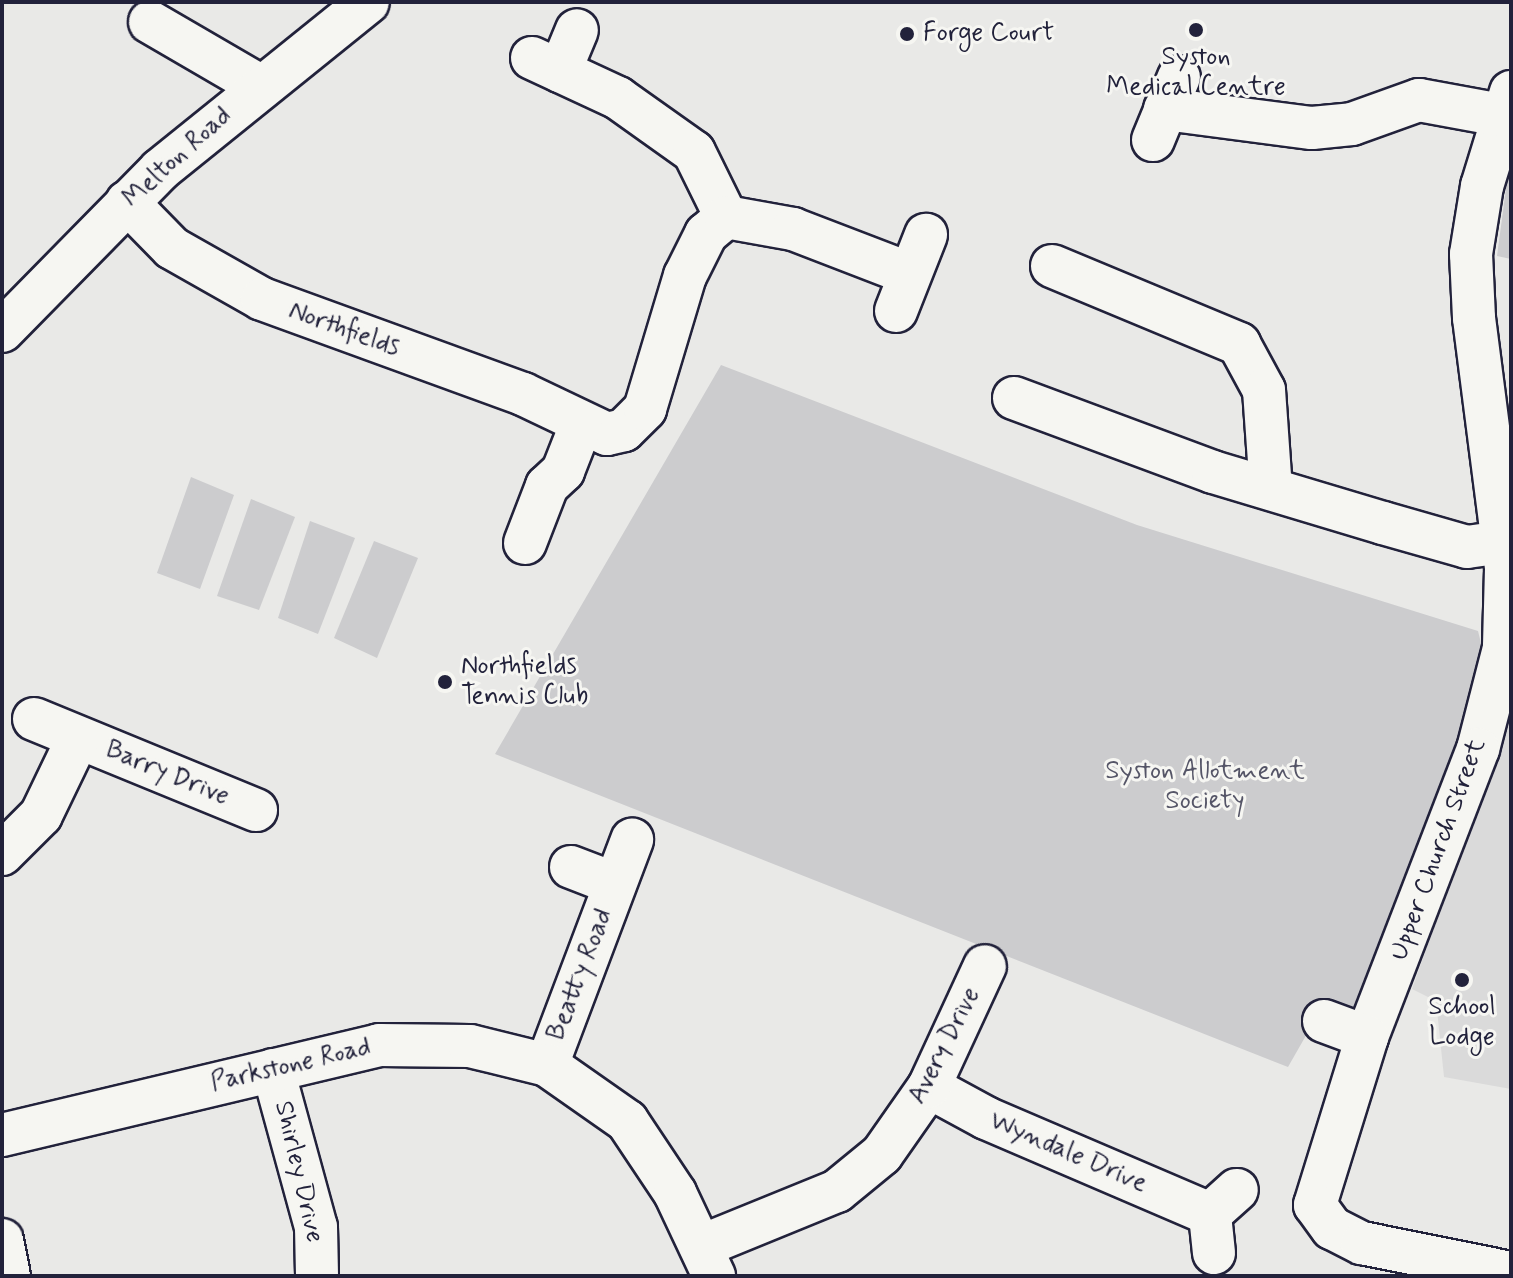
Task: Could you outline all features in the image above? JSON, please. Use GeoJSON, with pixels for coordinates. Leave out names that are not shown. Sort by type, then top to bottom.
{"type":"FeatureCollection","features":[{"type":"Feature","properties":{"kind":"street","name":"Melton Road"},"geometry":{"type":"LineString","coordinates":[[9,314],[127,202],[260,86],[368,2]]}},
{"type":"Feature","properties":{"kind":"street"},"geometry":{"type":"LineString","coordinates":[[150,22],[260,86]]}},
{"type":"Feature","properties":{"kind":"street"},"geometry":{"type":"LineString","coordinates":[[577,30],[546,65],[618,98],[694,152],[726,217],[793,229],[903,292],[926,235]]}},
{"type":"Feature","properties":{"kind":"street"},"geometry":{"type":"LineString","coordinates":[[1166,109],[1312,128],[1352,124],[1419,100],[1506,103]]}},
{"type":"Feature","properties":{"kind":"street","name":"Upper Church Street"},"geometry":{"type":"LineString","coordinates":[[1506,103],[1471,254],[1474,318],[1503,542],[1507,610],[1497,684],[1445,841],[1367,1037],[1315,1205],[1332,1228],[1362,1243],[1511,1273]]}},
{"type":"Feature","properties":{"kind":"street","name":"Northfields"},"geometry":{"type":"LineString","coordinates":[[127,202],[172,248],[225,281],[322,325],[523,394],[581,425],[607,434],[624,430],[645,409],[685,276],[706,234],[726,217]]}},
{"type":"Feature","properties":{"kind":"street"},"geometry":{"type":"LineString","coordinates":[[1052,266],[1239,344],[1264,390],[1271,489]]}},
{"type":"Feature","properties":{"kind":"street"},"geometry":{"type":"LineString","coordinates":[[1014,398],[1271,489],[1467,547],[1503,542]]}},
{"type":"Feature","properties":{"kind":"street"},"geometry":{"type":"LineString","coordinates":[[525,543],[547,486],[563,471],[581,425]]}},
{"type":"Feature","properties":{"kind":"street","name":"Barry Drive"},"geometry":{"type":"LineString","coordinates":[[34,719],[256,810]]}},
{"type":"Feature","properties":{"kind":"street","name":"Barry Drive"},"geometry":{"type":"LineString","coordinates":[[2,854],[41,815],[78,738]]}},
{"type":"Feature","properties":{"kind":"street","name":"Beatty Road"},"geometry":{"type":"LineString","coordinates":[[547,1065],[632,840]]}},
{"type":"Feature","properties":{"kind":"street","name":"Beatty Road"},"geometry":{"type":"LineString","coordinates":[[571,867],[615,884]]}},
{"type":"Feature","properties":{"kind":"street","name":"Avery Drive"},"geometry":{"type":"LineString","coordinates":[[708,1261],[837,1191],[882,1154],[929,1087],[985,966]]}},
{"type":"Feature","properties":{"kind":"street"},"geometry":{"type":"LineString","coordinates":[[1324,1021],[1367,1037]]}},
{"type":"Feature","properties":{"kind":"street","name":"Parkstone Road"},"geometry":{"type":"LineString","coordinates":[[2,1135],[379,1045],[470,1046],[547,1065],[627,1121],[708,1261]]}},
{"type":"Feature","properties":{"kind":"street","name":"Shirley Drive"},"geometry":{"type":"LineString","coordinates":[[273,1070],[316,1227],[317,1276]]}},
{"type":"Feature","properties":{"kind":"street","name":"Wyndale Drive"},"geometry":{"type":"LineString","coordinates":[[929,1087],[986,1118],[1220,1219]]}},
{"type":"Feature","properties":{"kind":"street"},"geometry":{"type":"LineString","coordinates":[[2,1240],[9,1276]]}},
{"type":"Feature","properties":{"kind":"shaded area"},"geometry":{"type":"Polygon","coordinates":[[[1511,713],[1511,1089],[1444,1077],[1436,1001],[1412,989],[1511,713]]]}},
{"type":"Feature","properties":{"kind":"green space"},"geometry":{"type":"Polygon","coordinates":[[[1511,151],[1511,259],[1497,256],[1511,151]]]}},
{"type":"Feature","properties":{"kind":"green space","name":"Syston Allotment Society"},"geometry":{"type":"Polygon","coordinates":[[[721,365],[1137,525],[1478,631],[1485,659],[1478,701],[1358,1014],[1324,1004],[1288,1067],[495,754],[721,365]]]}},
{"type":"Feature","properties":{"kind":"green space"},"geometry":{"type":"Polygon","coordinates":[[[191,477],[234,495],[200,589],[157,573],[191,477]]]}},
{"type":"Feature","properties":{"kind":"green space"},"geometry":{"type":"Polygon","coordinates":[[[251,499],[295,517],[259,610],[217,596],[251,499]]]}},
{"type":"Feature","properties":{"kind":"green space"},"geometry":{"type":"Polygon","coordinates":[[[310,521],[355,538],[318,634],[278,618],[310,521]]]}},
{"type":"Feature","properties":{"kind":"green space"},"geometry":{"type":"Polygon","coordinates":[[[374,541],[418,558],[377,658],[334,638],[374,541]]]}},
{"type":"Feature","properties":{"kind":"place","name":"Syston Medical Centre"},"geometry":{"type":"Point","coordinates":[1196,30]}},
{"type":"Feature","properties":{"kind":"place","name":"Forge Court"},"geometry":{"type":"Point","coordinates":[907,34]}},
{"type":"Feature","properties":{"kind":"place","name":"Northfields Tennis Club"},"geometry":{"type":"Point","coordinates":[445,682]}},
{"type":"Feature","properties":{"kind":"place","name":"School Lodge"},"geometry":{"type":"Point","coordinates":[1462,980]}}]}
